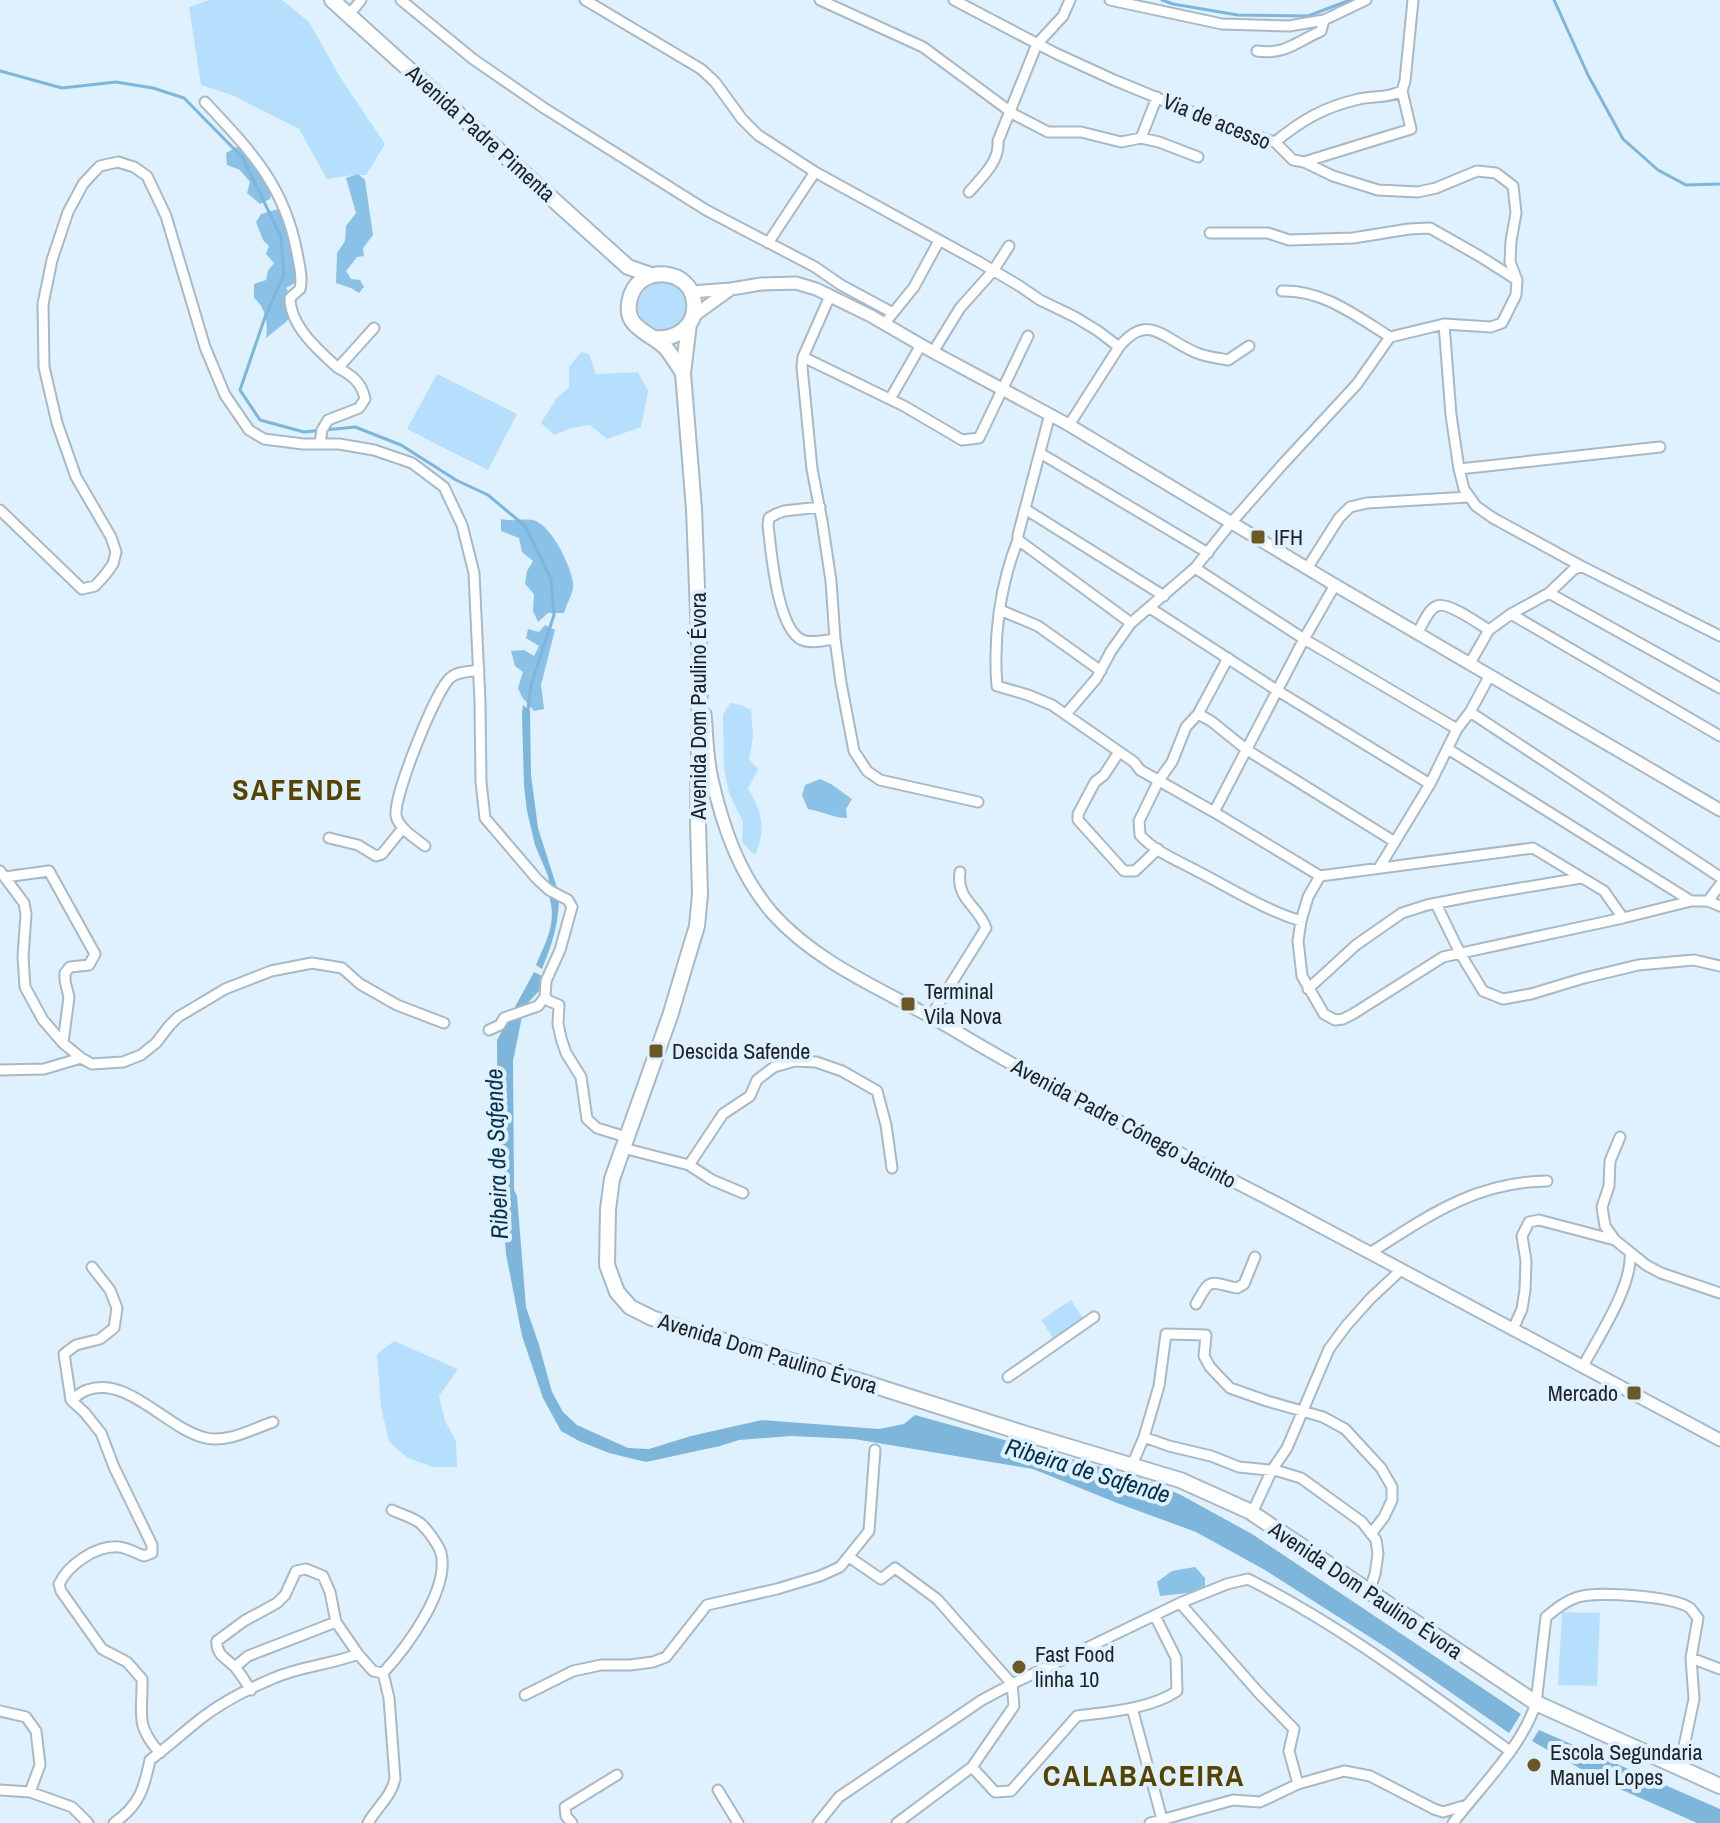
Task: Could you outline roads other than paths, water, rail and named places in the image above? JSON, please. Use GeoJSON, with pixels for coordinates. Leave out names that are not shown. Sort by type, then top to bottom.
{"type":"FeatureCollection","features":[{"type":"Feature","properties":{"kind":"main road","name":"Avenida Padre Pimenta"},"geometry":{"type":"LineString","coordinates":[[332,0],[628,267]]}},
{"type":"Feature","properties":{"kind":"main road"},"geometry":{"type":"LineString","coordinates":[[628,267],[651,275]]}},
{"type":"Feature","properties":{"kind":"main road"},"geometry":{"type":"LineString","coordinates":[[628,267],[635,287]]}},
{"type":"Feature","properties":{"kind":"main road"},"geometry":{"type":"LineString","coordinates":[[660,273],[679,278],[691,292],[694,302],[690,321],[684,331],[675,336],[665,339],[644,334],[631,318],[630,297],[635,287],[651,275],[660,273]]}},
{"type":"Feature","properties":{"kind":"main road","name":"Avenida Dom Paulino Évora"},"geometry":{"type":"LineString","coordinates":[[690,321],[683,373],[694,509],[700,665],[700,894],[697,926],[670,1016],[612,1179],[607,1265],[617,1292],[630,1307],[687,1330],[1180,1480],[1252,1513],[1534,1709],[1720,1786]]}},
{"type":"Feature","properties":{"kind":"main road"},"geometry":{"type":"LineString","coordinates":[[654,338],[683,373]]}},
{"type":"Feature","properties":{"kind":"street"},"geometry":{"type":"LineString","coordinates":[[349,15],[361,0]]}},
{"type":"Feature","properties":{"kind":"street"},"geometry":{"type":"LineString","coordinates":[[401,0],[473,59],[544,108],[706,210],[824,272],[841,285],[893,313]]}},
{"type":"Feature","properties":{"kind":"street"},"geometry":{"type":"LineString","coordinates":[[585,0],[701,69],[758,135],[815,172],[858,193],[1098,331],[1119,347]]}},
{"type":"Feature","properties":{"kind":"street"},"geometry":{"type":"LineString","coordinates":[[820,0],[923,47],[1009,111],[1048,132],[1081,132],[1121,142],[1141,138],[1198,157]]}},
{"type":"Feature","properties":{"kind":"street","name":"Via de acesso"},"geometry":{"type":"LineString","coordinates":[[954,0],[1114,80],[1233,129],[1275,142],[1293,160],[1333,176],[1378,190],[1418,192],[1477,171],[1496,173],[1513,186],[1516,213],[1510,262],[1517,280],[1516,295],[1502,323],[1491,327],[1444,324],[1390,337]]}},
{"type":"Feature","properties":{"kind":"street"},"geometry":{"type":"LineString","coordinates":[[969,192],[999,152],[998,141],[1037,44],[1063,16],[1070,0]]}},
{"type":"Feature","properties":{"kind":"street"},"geometry":{"type":"LineString","coordinates":[[1110,0],[1222,24],[1289,26],[1324,20],[1366,0]]}},
{"type":"Feature","properties":{"kind":"street"},"geometry":{"type":"LineString","coordinates":[[1304,162],[1411,129],[1402,91],[1413,0]]}},
{"type":"Feature","properties":{"kind":"street"},"geometry":{"type":"LineString","coordinates":[[1257,51],[1273,53],[1287,49],[1321,31],[1324,20]]}},
{"type":"Feature","properties":{"kind":"street"},"geometry":{"type":"LineString","coordinates":[[1275,142],[1322,110],[1402,91]]}},
{"type":"Feature","properties":{"kind":"street"},"geometry":{"type":"LineString","coordinates":[[1141,138],[1157,97]]}},
{"type":"Feature","properties":{"kind":"street"},"geometry":{"type":"LineString","coordinates":[[205,102],[266,171],[280,200],[293,233],[301,279],[300,289],[290,298],[299,326],[319,351],[338,368],[352,375],[363,388],[365,399],[359,408],[328,420],[322,430],[320,444]]}},
{"type":"Feature","properties":{"kind":"street"},"geometry":{"type":"LineString","coordinates":[[0,510],[82,589],[95,586],[113,564],[116,552],[111,537],[76,477],[57,423],[44,367],[43,304],[52,260],[68,212],[83,184],[100,166],[118,162],[134,167],[147,176],[166,216],[205,347],[225,395],[249,430],[264,439],[339,444],[374,450],[412,463],[444,487],[462,525],[474,573],[485,818],[537,879],[565,898],[572,907],[560,950],[546,981],[545,997],[538,1006],[504,1018],[500,1025],[489,1030]]}},
{"type":"Feature","properties":{"kind":"street"},"geometry":{"type":"LineString","coordinates":[[768,243],[815,172]]}},
{"type":"Feature","properties":{"kind":"street"},"geometry":{"type":"LineString","coordinates":[[1210,233],[1268,233],[1289,240],[1353,238],[1430,228],[1517,280]]}},
{"type":"Feature","properties":{"kind":"street"},"geometry":{"type":"LineString","coordinates":[[884,324],[914,287],[939,241]]}},
{"type":"Feature","properties":{"kind":"street"},"geometry":{"type":"LineString","coordinates":[[933,352],[960,308],[993,271],[1009,246]]}},
{"type":"Feature","properties":{"kind":"street"},"geometry":{"type":"LineString","coordinates":[[691,292],[796,283],[830,296],[1050,414],[1720,810]]}},
{"type":"Feature","properties":{"kind":"street"},"geometry":{"type":"LineString","coordinates":[[690,321],[731,289]]}},
{"type":"Feature","properties":{"kind":"street"},"geometry":{"type":"LineString","coordinates":[[1066,714],[1096,679],[1131,623],[1195,568],[1231,523],[1357,384],[1390,337],[1324,299],[1298,290],[1282,291]]}},
{"type":"Feature","properties":{"kind":"street"},"geometry":{"type":"LineString","coordinates":[[830,296],[803,357],[803,376],[812,469],[831,581],[835,639],[854,751],[867,771],[880,780],[978,802]]}},
{"type":"Feature","properties":{"kind":"street"},"geometry":{"type":"LineString","coordinates":[[1444,324],[1451,415],[1459,469],[1464,489],[1476,506],[1581,566],[1720,636]]}},
{"type":"Feature","properties":{"kind":"street"},"geometry":{"type":"LineString","coordinates":[[338,368],[374,328]]}},
{"type":"Feature","properties":{"kind":"street"},"geometry":{"type":"LineString","coordinates":[[1069,425],[1119,347],[1129,335],[1141,328],[1168,337],[1196,353],[1228,360],[1249,346]]}},
{"type":"Feature","properties":{"kind":"street"},"geometry":{"type":"LineString","coordinates":[[803,357],[890,399],[962,440],[971,440],[979,438],[1028,336]]}},
{"type":"Feature","properties":{"kind":"street"},"geometry":{"type":"LineString","coordinates":[[890,399],[921,345]]}},
{"type":"Feature","properties":{"kind":"street"},"geometry":{"type":"LineString","coordinates":[[1050,414],[1018,540],[1005,574],[1001,596],[997,686],[1028,695],[1066,714],[1134,762],[1140,770],[1320,876],[1533,848],[1604,891],[1623,918]]}},
{"type":"Feature","properties":{"kind":"street"},"geometry":{"type":"LineString","coordinates":[[1459,469],[1660,447]]}},
{"type":"Feature","properties":{"kind":"street"},"geometry":{"type":"LineString","coordinates":[[1040,453],[1208,553]]}},
{"type":"Feature","properties":{"kind":"street"},"geometry":{"type":"LineString","coordinates":[[1308,567],[1339,518],[1350,507],[1367,503],[1469,497]]}},
{"type":"Feature","properties":{"kind":"street"},"geometry":{"type":"LineString","coordinates":[[820,507],[776,514],[769,518],[768,525],[780,605],[794,634],[807,641],[835,639]]}},
{"type":"Feature","properties":{"kind":"street"},"geometry":{"type":"LineString","coordinates":[[1025,509],[1164,596]]}},
{"type":"Feature","properties":{"kind":"street"},"geometry":{"type":"LineString","coordinates":[[1018,540],[1131,623]]}},
{"type":"Feature","properties":{"kind":"street"},"geometry":{"type":"LineString","coordinates":[[1470,663],[1489,630],[1549,593],[1581,566]]}},
{"type":"Feature","properties":{"kind":"street"},"geometry":{"type":"LineString","coordinates":[[1195,568],[1304,639],[1457,729]]}},
{"type":"Feature","properties":{"kind":"street"},"geometry":{"type":"LineString","coordinates":[[1214,812],[1335,585]]}},
{"type":"Feature","properties":{"kind":"street"},"geometry":{"type":"LineString","coordinates":[[1549,593],[1720,688]]}},
{"type":"Feature","properties":{"kind":"street"},"geometry":{"type":"LineString","coordinates":[[1418,632],[1438,605],[1446,605],[1489,630]]}},
{"type":"Feature","properties":{"kind":"street"},"geometry":{"type":"LineString","coordinates":[[1150,608],[1430,784]]}},
{"type":"Feature","properties":{"kind":"street"},"geometry":{"type":"LineString","coordinates":[[1000,610],[1038,626],[1101,671]]}},
{"type":"Feature","properties":{"kind":"street"},"geometry":{"type":"LineString","coordinates":[[1511,614],[1720,736]]}},
{"type":"Feature","properties":{"kind":"street"},"geometry":{"type":"LineString","coordinates":[[1228,658],[1198,714],[1186,727],[1172,762],[1159,780],[1139,821],[1140,835],[1158,849],[1262,905],[1301,921]]}},
{"type":"Feature","properties":{"kind":"street","name":"Avenida Padre Cónego Jacinto"},"geometry":{"type":"LineString","coordinates":[[700,665],[711,777],[733,852],[753,889],[790,932],[818,954],[1027,1073],[1720,1440]]}},
{"type":"Feature","properties":{"kind":"street"},"geometry":{"type":"LineString","coordinates":[[425,846],[398,821],[398,796],[412,755],[444,685],[455,674],[479,670]]}},
{"type":"Feature","properties":{"kind":"street"},"geometry":{"type":"LineString","coordinates":[[1379,868],[1490,675]]}},
{"type":"Feature","properties":{"kind":"street"},"geometry":{"type":"LineString","coordinates":[[1470,712],[1720,877]]}},
{"type":"Feature","properties":{"kind":"street"},"geometry":{"type":"LineString","coordinates":[[1198,714],[1247,750],[1395,842]]}},
{"type":"Feature","properties":{"kind":"street"},"geometry":{"type":"LineString","coordinates":[[1448,749],[1691,901]]}},
{"type":"Feature","properties":{"kind":"street"},"geometry":{"type":"LineString","coordinates":[[1119,752],[1104,775],[1095,782],[1078,814],[1078,820],[1124,871],[1135,871],[1158,849]]}},
{"type":"Feature","properties":{"kind":"street"},"geometry":{"type":"LineString","coordinates":[[329,838],[358,845],[379,856],[403,828]]}},
{"type":"Feature","properties":{"kind":"street"},"geometry":{"type":"LineString","coordinates":[[3,874],[49,871],[95,954],[89,965],[70,967],[65,973],[69,997],[63,1043]]}},
{"type":"Feature","properties":{"kind":"street"},"geometry":{"type":"LineString","coordinates":[[931,1016],[986,928],[962,893],[960,872]]}},
{"type":"Feature","properties":{"kind":"street"},"geometry":{"type":"LineString","coordinates":[[3,874],[24,903],[25,987],[43,1020],[63,1043],[92,1064],[123,1062],[141,1055],[178,1017],[225,989],[271,971],[312,963],[342,968],[360,984],[397,1005],[444,1023]]}},
{"type":"Feature","properties":{"kind":"street"},"geometry":{"type":"LineString","coordinates":[[1320,876],[1308,897],[1298,941],[1302,976],[1308,989],[1324,1014],[1335,1020],[1343,1019],[1443,957],[1691,901],[1708,901],[1720,906]]}},
{"type":"Feature","properties":{"kind":"street"},"geometry":{"type":"LineString","coordinates":[[1308,989],[1356,945],[1402,913],[1581,878]]}},
{"type":"Feature","properties":{"kind":"street"},"geometry":{"type":"LineString","coordinates":[[1708,901],[1720,885]]}},
{"type":"Feature","properties":{"kind":"street"},"geometry":{"type":"LineString","coordinates":[[1436,904],[1483,991],[1503,999],[1638,965],[1694,960],[1720,966]]}},
{"type":"Feature","properties":{"kind":"street"},"geometry":{"type":"LineString","coordinates":[[545,997],[559,1005],[561,1038],[581,1077],[587,1119],[624,1143],[689,1165],[712,1180],[743,1193]]}},
{"type":"Feature","properties":{"kind":"street"},"geometry":{"type":"LineString","coordinates":[[0,1070],[44,1069],[81,1058]]}},
{"type":"Feature","properties":{"kind":"street"},"geometry":{"type":"LineString","coordinates":[[689,1165],[723,1114],[750,1096],[757,1080],[774,1067],[795,1061],[816,1062],[842,1071],[877,1091],[892,1168]]}},
{"type":"Feature","properties":{"kind":"street"},"geometry":{"type":"LineString","coordinates":[[1620,1137],[1610,1161],[1609,1186],[1602,1207],[1605,1226],[1630,1253],[1661,1273],[1720,1293]]}},
{"type":"Feature","properties":{"kind":"street"},"geometry":{"type":"LineString","coordinates":[[1370,1253],[1439,1210],[1474,1194],[1495,1186],[1547,1181]]}},
{"type":"Feature","properties":{"kind":"street"},"geometry":{"type":"LineString","coordinates":[[1513,1329],[1522,1309],[1525,1290],[1526,1261],[1522,1236],[1529,1222],[1539,1220],[1615,1240]]}},
{"type":"Feature","properties":{"kind":"street"},"geometry":{"type":"LineString","coordinates":[[1583,1366],[1622,1292],[1631,1263],[1630,1253]]}},
{"type":"Feature","properties":{"kind":"street"},"geometry":{"type":"LineString","coordinates":[[1196,1304],[1207,1284],[1213,1282],[1237,1288],[1244,1284],[1255,1257]]}},
{"type":"Feature","properties":{"kind":"street"},"geometry":{"type":"LineString","coordinates":[[92,1267],[110,1290],[117,1308],[114,1328],[100,1339],[76,1345],[64,1354],[71,1400],[101,1433],[152,1545],[152,1553],[144,1556],[122,1547],[99,1549],[71,1568],[59,1584],[102,1649],[127,1662],[142,1679],[140,1721],[147,1739],[160,1753]]}},
{"type":"Feature","properties":{"kind":"street"},"geometry":{"type":"LineString","coordinates":[[1252,1513],[1272,1470],[1287,1448],[1329,1349],[1370,1299],[1401,1270]]}},
{"type":"Feature","properties":{"kind":"street"},"geometry":{"type":"LineString","coordinates":[[1008,1377],[1094,1317]]}},
{"type":"Feature","properties":{"kind":"street"},"geometry":{"type":"LineString","coordinates":[[1132,1465],[1159,1386],[1166,1334],[1206,1335],[1204,1356],[1230,1388],[1323,1417],[1345,1429],[1381,1468],[1392,1487],[1392,1500],[1371,1534]]}},
{"type":"Feature","properties":{"kind":"street"},"geometry":{"type":"LineString","coordinates":[[71,1400],[89,1389],[120,1391],[191,1433],[208,1439],[225,1438],[273,1422]]}},
{"type":"Feature","properties":{"kind":"street"},"geometry":{"type":"LineString","coordinates":[[1144,1437],[1239,1467],[1272,1470],[1301,1478],[1362,1522],[1376,1540],[1378,1554],[1369,1592]]}},
{"type":"Feature","properties":{"kind":"street"},"geometry":{"type":"LineString","coordinates":[[525,1695],[573,1671],[601,1665],[653,1662],[666,1657],[707,1605],[777,1589],[840,1567],[869,1531],[875,1450]]}},
{"type":"Feature","properties":{"kind":"street"},"geometry":{"type":"LineString","coordinates":[[383,1673],[422,1622],[434,1598],[442,1570],[441,1552],[419,1522],[392,1510]]}},
{"type":"Feature","properties":{"kind":"street"},"geometry":{"type":"LineString","coordinates":[[849,1557],[881,1579],[895,1568],[937,1599],[1012,1684],[1014,1706],[972,1767],[897,1823]]}},
{"type":"Feature","properties":{"kind":"street"},"geometry":{"type":"LineString","coordinates":[[251,1690],[235,1667],[222,1658],[217,1641],[244,1621],[277,1603],[285,1595],[296,1571],[306,1569],[323,1576],[336,1622],[373,1671],[383,1673]]}},
{"type":"Feature","properties":{"kind":"street"},"geometry":{"type":"LineString","coordinates":[[818,1823],[839,1797],[955,1718],[1012,1684],[1180,1603],[1248,1579],[1311,1614],[1384,1661],[1510,1751]]}},
{"type":"Feature","properties":{"kind":"street"},"geometry":{"type":"LineString","coordinates":[[1453,1823],[1517,1742],[1534,1709],[1546,1617],[1568,1601],[1581,1596],[1608,1594],[1657,1599],[1691,1609],[1698,1618],[1691,1658],[1694,1699],[1683,1751],[1676,1767]]}},
{"type":"Feature","properties":{"kind":"street"},"geometry":{"type":"LineString","coordinates":[[1180,1603],[1294,1729],[1289,1751],[1298,1784]]}},
{"type":"Feature","properties":{"kind":"street"},"geometry":{"type":"LineString","coordinates":[[972,1767],[995,1792],[1011,1791],[1077,1716],[1132,1708],[1177,1691],[1176,1658],[1155,1616]]}},
{"type":"Feature","properties":{"kind":"street"},"geometry":{"type":"LineString","coordinates":[[235,1667],[248,1656],[336,1622]]}},
{"type":"Feature","properties":{"kind":"street"},"geometry":{"type":"LineString","coordinates":[[114,1823],[123,1817],[144,1791],[150,1760],[203,1717],[229,1700],[298,1669],[338,1662],[358,1654]]}},
{"type":"Feature","properties":{"kind":"street"},"geometry":{"type":"LineString","coordinates":[[1691,1658],[1720,1669]]}},
{"type":"Feature","properties":{"kind":"street"},"geometry":{"type":"LineString","coordinates":[[368,1823],[393,1790],[395,1779],[389,1698],[383,1673]]}},
{"type":"Feature","properties":{"kind":"street"},"geometry":{"type":"LineString","coordinates":[[1132,1708],[1162,1819]]}},
{"type":"Feature","properties":{"kind":"street"},"geometry":{"type":"LineString","coordinates":[[0,1711],[26,1717],[36,1731],[40,1765],[30,1792]]}},
{"type":"Feature","properties":{"kind":"street"},"geometry":{"type":"LineString","coordinates":[[1150,1823],[1233,1800],[1260,1802],[1298,1784],[1344,1771],[1370,1776],[1443,1812],[1467,1805]]}},
{"type":"Feature","properties":{"kind":"street"},"geometry":{"type":"LineString","coordinates":[[572,1823],[566,1816],[565,1807],[617,1775]]}},
{"type":"Feature","properties":{"kind":"street"},"geometry":{"type":"LineString","coordinates":[[0,1790],[30,1792],[72,1807],[88,1823]]}},
{"type":"Feature","properties":{"kind":"street"},"geometry":{"type":"LineString","coordinates":[[718,1790],[738,1823]]}},
{"type":"Feature","properties":{"kind":"water"},"geometry":{"type":"Polygon","coordinates":[[[523,705],[530,711],[531,775],[538,828],[558,891],[550,888],[527,811],[523,705]]]}},
{"type":"Feature","properties":{"kind":"water"},"geometry":{"type":"Polygon","coordinates":[[[548,893],[559,900],[554,935],[542,969],[536,965],[551,921],[548,893]]]}},
{"type":"Feature","properties":{"kind":"water"},"geometry":{"type":"Polygon","coordinates":[[[534,972],[544,977],[539,991],[524,1007],[513,1061],[514,1190],[526,1307],[552,1392],[563,1412],[577,1425],[628,1448],[649,1449],[762,1420],[879,1429],[904,1424],[915,1415],[1147,1480],[1252,1534],[1521,1714],[1509,1733],[1387,1648],[1265,1570],[1196,1532],[1033,1469],[854,1439],[791,1436],[739,1440],[646,1462],[609,1453],[561,1431],[543,1398],[522,1336],[506,1254],[498,1144],[497,1040],[534,972]]]}},
{"type":"Feature","properties":{"kind":"water"},"geometry":{"type":"Polygon","coordinates":[[[1539,1730],[1720,1809],[1720,1823],[1697,1823],[1602,1781],[1532,1741],[1539,1730]]]}},
{"type":"Feature","properties":{"kind":"waterway"},"geometry":{"type":"LineString","coordinates":[[1162,0],[1238,15],[1308,16],[1350,0]]}},
{"type":"Feature","properties":{"kind":"waterway"},"geometry":{"type":"LineString","coordinates":[[1554,0],[1588,75],[1623,139],[1658,170],[1686,185],[1720,184]]}},
{"type":"Feature","properties":{"kind":"waterway","name":"Ribeira de Safende"},"geometry":{"type":"LineString","coordinates":[[0,71],[62,88],[116,82],[153,88],[184,98],[243,158],[281,237],[284,275],[265,317],[240,390],[260,420],[304,432],[355,427],[401,445],[456,480],[488,495],[525,526],[551,579],[554,615],[531,685],[528,710]]}},
{"type":"Feature","properties":{"kind":"place","name":"IFH"},"geometry":{"type":"Point","coordinates":[1258,537]}},
{"type":"Feature","properties":{"kind":"place","name":"Terminal Vila Nova"},"geometry":{"type":"Point","coordinates":[908,1004]}},
{"type":"Feature","properties":{"kind":"place","name":"Descida Safende"},"geometry":{"type":"Point","coordinates":[656,1051]}},
{"type":"Feature","properties":{"kind":"place","name":"Mercado"},"geometry":{"type":"Point","coordinates":[1634,1393]}},
{"type":"Feature","properties":{"kind":"place","name":"Fast Food linha 10"},"geometry":{"type":"Point","coordinates":[1019,1667]}},
{"type":"Feature","properties":{"kind":"place","name":"Escola Segundaria Manuel Lopes"},"geometry":{"type":"Point","coordinates":[1534,1765]}},
{"type":"Feature","properties":{"kind":"district","name":"SAFENDE"},"geometry":{"type":"Point","coordinates":[298,789]}},
{"type":"Feature","properties":{"kind":"district","name":"CALABACEIRA"},"geometry":{"type":"Point","coordinates":[1144,1775]}}]}
